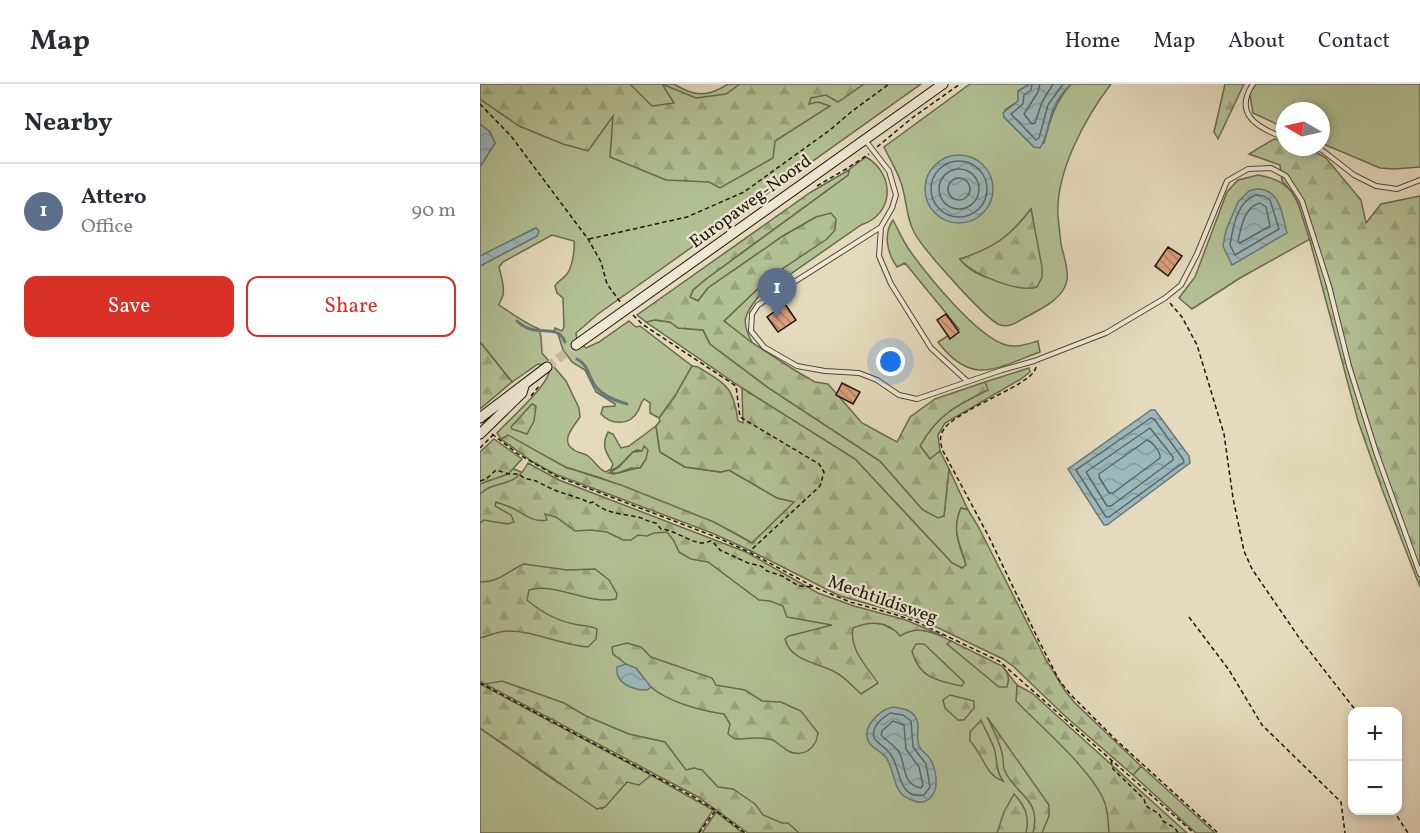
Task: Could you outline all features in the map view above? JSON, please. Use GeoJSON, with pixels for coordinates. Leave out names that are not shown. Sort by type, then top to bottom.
{"type":"FeatureCollection","features":[{"type":"Feature","properties":{"kind":"street","name":"Europaweg-Noord"},"geometry":{"type":"LineString","coordinates":[[576,345],[943,84]]}},
{"type":"Feature","properties":{"kind":"street"},"geometry":{"type":"LineString","coordinates":[[480,418],[547,367]]}},
{"type":"Feature","properties":{"kind":"street"},"geometry":{"type":"LineString","coordinates":[[480,434],[522,393],[524,386]]}},
{"type":"Feature","properties":{"kind":"lane"},"geometry":{"type":"LineString","coordinates":[[1253,84],[1245,105],[1250,118],[1256,126],[1276,134]]}},
{"type":"Feature","properties":{"kind":"lane"},"geometry":{"type":"LineString","coordinates":[[865,139],[889,171],[896,195],[892,208],[881,226],[759,305],[752,314],[751,331],[764,347],[797,366],[825,371],[859,373],[877,380],[899,395],[917,399],[1034,361],[1106,333],[1165,298],[1181,285],[1197,254],[1227,181],[1248,169],[1271,168],[1287,176],[1302,201],[1329,286],[1349,366],[1372,442],[1420,574]]}},
{"type":"Feature","properties":{"kind":"lane"},"geometry":{"type":"LineString","coordinates":[[1330,156],[1354,175],[1376,186],[1397,189],[1420,180]]}},
{"type":"Feature","properties":{"kind":"lane"},"geometry":{"type":"LineString","coordinates":[[881,226],[879,256],[891,284],[931,348],[967,381]]}},
{"type":"Feature","properties":{"kind":"path"},"geometry":{"type":"LineString","coordinates":[[588,239],[687,217],[744,192],[889,84]]}},
{"type":"Feature","properties":{"kind":"path"},"geometry":{"type":"LineString","coordinates":[[813,188],[873,150],[912,118],[960,84]]}},
{"type":"Feature","properties":{"kind":"path"},"geometry":{"type":"LineString","coordinates":[[480,104],[511,136],[588,239],[601,262],[607,284],[626,308],[642,324],[736,386],[741,417],[819,464],[824,472],[819,486],[749,552]]}},
{"type":"Feature","properties":{"kind":"path"},"geometry":{"type":"LineString","coordinates":[[1165,298],[1182,317],[1197,345],[1224,434],[1233,498],[1244,551],[1252,569],[1288,623],[1354,707]]}},
{"type":"Feature","properties":{"kind":"path"},"geometry":{"type":"LineString","coordinates":[[1034,361],[1036,368],[1034,374],[945,427],[940,440],[943,451],[989,537],[1059,680],[1083,708],[1218,833]]}},
{"type":"Feature","properties":{"kind":"path","name":"Mechtildisweg"},"geometry":{"type":"LineString","coordinates":[[480,448],[494,435],[518,454],[556,476],[717,537],[850,603],[917,622],[999,661],[1194,833]]}},
{"type":"Feature","properties":{"kind":"path"},"geometry":{"type":"LineString","coordinates":[[480,481],[496,470],[519,474],[589,504],[594,502],[599,507],[621,515],[656,522],[661,529],[676,532],[683,537],[702,543],[712,541],[722,551],[760,566],[799,586],[814,587]]}},
{"type":"Feature","properties":{"kind":"path"},"geometry":{"type":"LineString","coordinates":[[1189,617],[1229,670],[1262,725],[1341,802],[1345,833]]}},
{"type":"Feature","properties":{"kind":"path"},"geometry":{"type":"LineString","coordinates":[[480,683],[646,770],[715,810],[746,833]]}},
{"type":"Feature","properties":{"kind":"path"},"geometry":{"type":"LineString","coordinates":[[1111,759],[1113,769],[1144,799],[1146,806],[1159,814],[1163,821],[1175,828],[1178,833]]}},
{"type":"Feature","properties":{"kind":"path"},"geometry":{"type":"LineString","coordinates":[[699,833],[715,810]]}},
{"type":"Feature","properties":{"kind":"path"},"geometry":{"type":"LineString","coordinates":[[1396,815],[1408,833]]}},
{"type":"Feature","properties":{"kind":"green space"},"geometry":{"type":"Polygon","coordinates":[[[480,84],[674,84],[701,94],[728,84],[921,84],[598,314],[576,333],[577,341],[586,348],[599,342],[629,321],[636,327],[640,326],[692,366],[659,418],[650,413],[650,403],[644,399],[635,416],[630,419],[615,422],[605,418],[601,414],[603,407],[615,406],[615,404],[596,392],[585,370],[572,362],[563,350],[558,334],[554,331],[555,328],[562,331],[564,327],[563,298],[557,293],[555,286],[570,268],[574,241],[552,235],[503,262],[499,267],[504,288],[499,305],[539,329],[542,353],[566,381],[579,408],[580,417],[568,438],[570,446],[588,456],[606,472],[613,464],[606,453],[608,432],[613,434],[621,448],[629,446],[656,426],[660,452],[685,467],[720,472],[729,470],[777,498],[795,502],[752,543],[731,531],[601,478],[565,467],[508,436],[501,439],[497,433],[534,395],[549,373],[544,365],[538,364],[512,382],[480,342],[480,266],[537,236],[536,228],[480,256],[480,167],[495,143],[490,132],[480,124],[480,84]],[[642,451],[633,452],[619,466],[611,470],[612,474],[640,468],[646,459],[642,451]]]}},
{"type":"Feature","properties":{"kind":"green space"},"geometry":{"type":"Polygon","coordinates":[[[480,84],[630,84],[652,106],[674,103],[662,84],[696,98],[726,94],[740,84],[864,84],[838,102],[826,95],[811,98],[809,104],[818,102],[830,106],[775,141],[773,158],[720,188],[709,182],[666,180],[610,157],[613,116],[588,151],[563,144],[519,126],[480,99],[480,84]]]}},
{"type":"Feature","properties":{"kind":"green space"},"geometry":{"type":"Polygon","coordinates":[[[970,84],[1030,84],[1018,91],[1018,101],[1005,110],[1004,117],[1034,147],[1044,143],[1054,112],[1071,84],[1111,84],[1082,129],[1061,182],[1058,217],[1067,271],[1065,286],[1052,302],[1011,325],[1000,325],[982,311],[919,240],[909,219],[897,172],[884,147],[970,84]],[[1031,209],[1006,237],[985,251],[960,259],[979,274],[998,279],[1042,273],[1031,209]]]}},
{"type":"Feature","properties":{"kind":"green space"},"geometry":{"type":"Polygon","coordinates":[[[1225,84],[1244,84],[1218,139],[1214,132],[1225,84]]]}},
{"type":"Feature","properties":{"kind":"green space"},"geometry":{"type":"Polygon","coordinates":[[[1253,84],[1420,84],[1420,167],[1380,168],[1330,147],[1330,102],[1276,102],[1276,124],[1253,113],[1249,90],[1253,84]]]}},
{"type":"Feature","properties":{"kind":"green space"},"geometry":{"type":"Polygon","coordinates":[[[1274,139],[1276,139],[1276,156],[1323,156],[1326,158],[1361,200],[1366,223],[1381,204],[1420,196],[1420,587],[1358,421],[1298,203],[1282,181],[1280,165],[1249,154],[1274,139]]]}},
{"type":"Feature","properties":{"kind":"green space"},"geometry":{"type":"Polygon","coordinates":[[[866,157],[876,164],[886,183],[885,203],[880,212],[872,220],[861,225],[759,296],[747,313],[745,324],[753,344],[724,321],[770,277],[795,260],[816,217],[783,236],[708,288],[698,301],[690,297],[693,290],[706,279],[848,175],[849,171],[847,171],[866,157]]]}},
{"type":"Feature","properties":{"kind":"green space"},"geometry":{"type":"Polygon","coordinates":[[[849,171],[848,175],[706,279],[693,290],[690,297],[698,301],[708,288],[783,236],[816,217],[831,213],[836,219],[835,230],[827,239],[770,277],[724,321],[751,342],[796,371],[815,382],[828,384],[862,423],[897,442],[910,417],[935,399],[985,382],[988,390],[949,412],[933,426],[920,446],[930,459],[940,451],[949,469],[944,516],[938,518],[923,510],[880,461],[770,389],[710,344],[703,330],[678,328],[670,322],[655,320],[646,322],[637,315],[811,192],[849,171]]]}},
{"type":"Feature","properties":{"kind":"green space"},"geometry":{"type":"Polygon","coordinates":[[[1258,175],[1271,178],[1289,189],[1299,205],[1310,239],[1240,278],[1192,309],[1179,298],[1195,277],[1227,192],[1238,180],[1258,175]]]}},
{"type":"Feature","properties":{"kind":"green space"},"geometry":{"type":"Polygon","coordinates":[[[1031,209],[1042,267],[1042,277],[1037,287],[1019,287],[996,281],[974,271],[960,259],[1000,240],[1016,227],[1031,209]]]}},
{"type":"Feature","properties":{"kind":"green space"},"geometry":{"type":"Polygon","coordinates":[[[893,220],[916,259],[967,318],[994,340],[1006,345],[1018,346],[1038,341],[1040,352],[1010,364],[985,370],[962,365],[950,356],[938,342],[959,329],[905,263],[897,267],[889,250],[887,237],[893,220]]]}},
{"type":"Feature","properties":{"kind":"green space"},"geometry":{"type":"Polygon","coordinates":[[[654,320],[670,322],[678,328],[703,330],[710,344],[770,389],[880,461],[923,510],[944,516],[949,469],[968,510],[961,508],[957,523],[961,551],[966,565],[962,568],[952,563],[855,459],[742,388],[646,322],[654,320]]]}},
{"type":"Feature","properties":{"kind":"green space"},"geometry":{"type":"Polygon","coordinates":[[[480,342],[512,382],[480,409],[480,342]]]}},
{"type":"Feature","properties":{"kind":"green space"},"geometry":{"type":"Polygon","coordinates":[[[692,366],[708,373],[727,388],[734,400],[738,421],[743,423],[742,388],[855,459],[952,563],[962,568],[966,565],[958,537],[957,524],[961,508],[968,510],[1046,660],[1075,703],[1141,766],[1133,775],[1003,659],[928,623],[840,596],[712,533],[555,474],[533,462],[501,439],[508,435],[565,467],[621,485],[714,522],[752,543],[794,502],[777,498],[729,470],[721,472],[685,467],[660,452],[656,426],[692,366]]]}},
{"type":"Feature","properties":{"kind":"green space"},"geometry":{"type":"Polygon","coordinates":[[[1029,368],[1030,372],[1021,379],[945,423],[938,435],[940,451],[930,459],[920,446],[940,419],[957,406],[987,390],[985,382],[1029,368]]]}},
{"type":"Feature","properties":{"kind":"green space"},"geometry":{"type":"Polygon","coordinates":[[[532,404],[536,406],[534,421],[527,434],[512,429],[511,427],[532,404]]]}},
{"type":"Feature","properties":{"kind":"green space"},"geometry":{"type":"Polygon","coordinates":[[[494,439],[522,459],[508,474],[480,484],[480,452],[494,439]]]}},
{"type":"Feature","properties":{"kind":"green space"},"geometry":{"type":"Polygon","coordinates":[[[644,446],[648,450],[646,459],[640,468],[609,473],[619,467],[633,452],[642,451],[644,446]]]}},
{"type":"Feature","properties":{"kind":"green space"},"geometry":{"type":"Polygon","coordinates":[[[482,455],[560,489],[774,571],[872,623],[882,624],[902,634],[914,630],[926,631],[951,641],[948,644],[1007,673],[1017,688],[1172,833],[763,833],[717,799],[485,684],[480,681],[480,457],[482,455]]]}},
{"type":"Feature","properties":{"kind":"green space"},"geometry":{"type":"Polygon","coordinates":[[[528,463],[559,480],[746,552],[818,593],[854,606],[906,620],[943,636],[916,630],[900,636],[890,627],[878,623],[853,628],[852,636],[856,650],[878,683],[861,694],[839,674],[799,657],[788,646],[785,639],[832,625],[787,617],[783,606],[759,600],[708,562],[691,559],[679,552],[667,532],[647,536],[638,535],[631,540],[623,540],[607,532],[575,531],[556,517],[545,514],[547,520],[532,519],[496,502],[495,506],[511,515],[514,522],[507,524],[484,520],[480,523],[480,494],[486,489],[511,481],[523,471],[528,463]]]}},
{"type":"Feature","properties":{"kind":"green space"},"geometry":{"type":"Polygon","coordinates":[[[524,564],[567,570],[595,569],[609,580],[617,594],[616,599],[594,599],[550,589],[529,590],[527,600],[545,612],[565,622],[597,629],[596,639],[588,647],[508,631],[480,638],[480,582],[499,578],[524,564]]]}},
{"type":"Feature","properties":{"kind":"green space"},"geometry":{"type":"Polygon","coordinates":[[[951,641],[1002,666],[1008,676],[1007,687],[999,687],[947,644],[951,641]]]}},
{"type":"Feature","properties":{"kind":"green space"},"geometry":{"type":"Polygon","coordinates":[[[627,643],[641,647],[651,657],[712,678],[716,685],[745,690],[762,701],[781,702],[801,711],[818,733],[815,744],[804,753],[794,753],[773,740],[735,739],[728,734],[730,724],[724,714],[696,708],[666,697],[649,685],[636,668],[630,667],[613,654],[612,647],[627,643]]]}},
{"type":"Feature","properties":{"kind":"green space"},"geometry":{"type":"Polygon","coordinates":[[[916,644],[924,644],[964,682],[962,686],[937,680],[924,673],[912,651],[916,644]]]}},
{"type":"Feature","properties":{"kind":"green space"},"geometry":{"type":"Polygon","coordinates":[[[502,681],[564,703],[586,716],[629,734],[665,742],[686,770],[694,768],[702,770],[718,787],[733,789],[755,804],[763,815],[782,823],[788,823],[799,833],[748,833],[698,797],[485,684],[502,681]]]}},
{"type":"Feature","properties":{"kind":"green space"},"geometry":{"type":"Polygon","coordinates":[[[480,684],[650,776],[639,785],[627,782],[605,807],[597,809],[480,728],[480,684]]]}},
{"type":"Feature","properties":{"kind":"green space"},"geometry":{"type":"Polygon","coordinates":[[[1017,685],[1032,693],[1187,833],[1109,833],[1107,810],[1102,796],[1085,771],[1016,701],[1017,685]]]}},
{"type":"Feature","properties":{"kind":"green space"},"geometry":{"type":"Polygon","coordinates":[[[950,695],[974,701],[974,708],[964,720],[958,720],[945,708],[943,700],[950,695]]]}},
{"type":"Feature","properties":{"kind":"green space"},"geometry":{"type":"Polygon","coordinates":[[[987,717],[1049,805],[1049,816],[1042,833],[1033,833],[1035,821],[1031,804],[1009,779],[996,735],[987,717]]]}},
{"type":"Feature","properties":{"kind":"green space"},"geometry":{"type":"Polygon","coordinates":[[[981,720],[994,748],[1003,781],[992,774],[970,741],[970,732],[981,720]]]}},
{"type":"Feature","properties":{"kind":"green space"},"geometry":{"type":"Polygon","coordinates":[[[480,728],[557,782],[602,809],[627,782],[649,776],[649,774],[713,810],[698,833],[480,833],[480,728]]]}},
{"type":"Feature","properties":{"kind":"green space"},"geometry":{"type":"Polygon","coordinates":[[[1141,766],[1215,833],[1196,833],[1133,775],[1141,766]]]}},
{"type":"Feature","properties":{"kind":"green space"},"geometry":{"type":"Polygon","coordinates":[[[1014,794],[1026,812],[1026,833],[997,833],[1004,812],[1014,794]]]}},
{"type":"Feature","properties":{"kind":"green space"},"geometry":{"type":"Polygon","coordinates":[[[716,812],[743,833],[702,833],[716,812]]]}},
{"type":"Feature","properties":{"kind":"water"},"geometry":{"type":"Polygon","coordinates":[[[1030,84],[1071,84],[1054,107],[1040,148],[1034,147],[1004,117],[1003,113],[1018,101],[1018,91],[1030,84]]]}},
{"type":"Feature","properties":{"kind":"water"},"geometry":{"type":"Polygon","coordinates":[[[480,124],[490,132],[495,143],[480,167],[480,124]]]}},
{"type":"Feature","properties":{"kind":"water"},"geometry":{"type":"Polygon","coordinates":[[[959,155],[972,158],[983,165],[990,176],[993,189],[990,202],[983,213],[972,220],[959,223],[946,220],[935,213],[928,202],[925,189],[928,176],[935,165],[946,158],[959,155]]]}},
{"type":"Feature","properties":{"kind":"water"},"geometry":{"type":"Polygon","coordinates":[[[1264,190],[1275,197],[1287,233],[1232,265],[1223,246],[1226,230],[1238,202],[1249,191],[1264,190]]]}},
{"type":"Feature","properties":{"kind":"water"},"geometry":{"type":"Polygon","coordinates":[[[536,228],[539,231],[537,236],[480,266],[480,256],[536,228]]]}},
{"type":"Feature","properties":{"kind":"water"},"geometry":{"type":"Polygon","coordinates":[[[1151,410],[1155,410],[1189,456],[1190,463],[1104,525],[1068,469],[1151,410]]]}},
{"type":"Feature","properties":{"kind":"water"},"geometry":{"type":"Polygon","coordinates":[[[626,664],[636,668],[651,687],[647,690],[636,689],[622,682],[617,673],[617,667],[626,664]]]}},
{"type":"Feature","properties":{"kind":"water"},"geometry":{"type":"Polygon","coordinates":[[[893,707],[907,710],[916,718],[919,746],[933,766],[936,778],[935,790],[933,795],[925,801],[914,801],[901,793],[887,759],[870,744],[867,738],[872,721],[882,712],[893,707]]]}},
{"type":"Feature","properties":{"kind":"building"},"geometry":{"type":"Polygon","coordinates":[[[1168,247],[1182,256],[1168,276],[1155,266],[1168,247]]]}},
{"type":"Feature","properties":{"kind":"building"},"geometry":{"type":"Polygon","coordinates":[[[785,304],[796,320],[778,332],[767,317],[785,304]]]}},
{"type":"Feature","properties":{"kind":"building"},"geometry":{"type":"Polygon","coordinates":[[[946,314],[959,332],[950,339],[937,320],[946,314]]]}},
{"type":"Feature","properties":{"kind":"building"},"geometry":{"type":"Polygon","coordinates":[[[842,383],[860,392],[853,404],[836,395],[842,383]]]}},
{"type":"Feature","properties":{"kind":"waterway"},"geometry":{"type":"LineString","coordinates":[[517,321],[531,329],[556,333],[565,342]]}},
{"type":"Feature","properties":{"kind":"waterway"},"geometry":{"type":"LineString","coordinates":[[577,359],[584,364],[599,390],[610,398],[627,404]]}},
{"type":"Feature","properties":{"kind":"tunnel"},"geometry":{"type":"LineString","coordinates":[[547,367],[576,345]]}},
{"type":"Feature","properties":{"kind":"place","name":"Attero"},"geometry":{"type":"Point","coordinates":[777,318]}}]}
